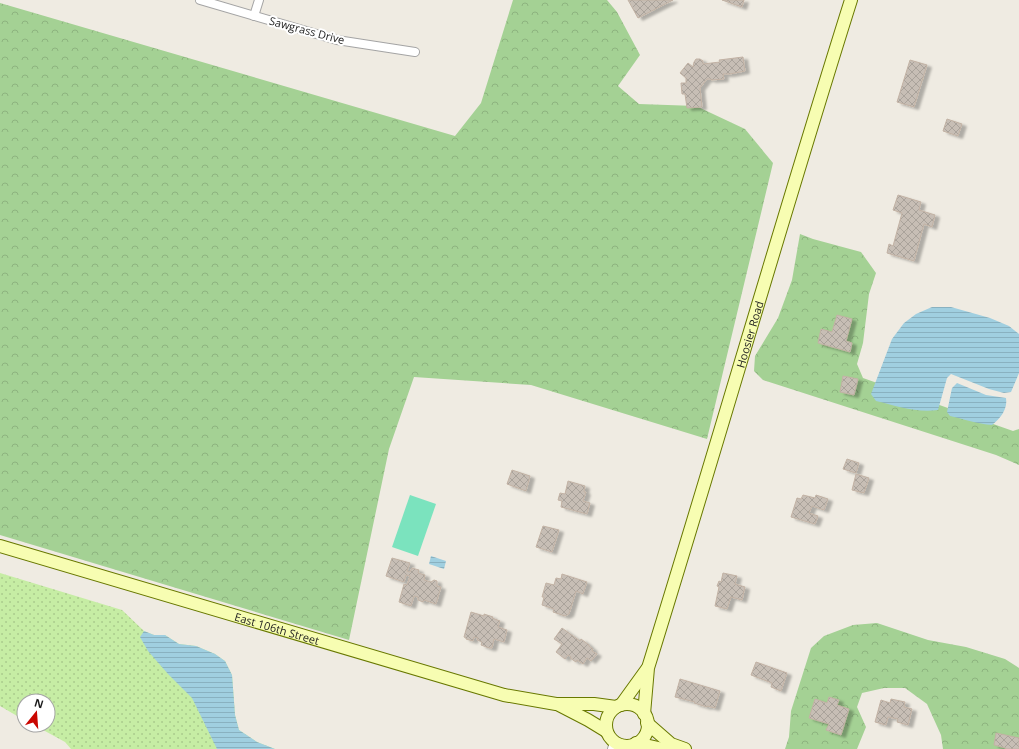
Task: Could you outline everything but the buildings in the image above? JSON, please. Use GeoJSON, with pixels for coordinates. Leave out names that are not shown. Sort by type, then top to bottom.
{"type":"FeatureCollection","features":[{"type":"Feature","properties":{"kind":"street","name":"Sawgrass Drive"},"geometry":{"type":"LineString","coordinates":[[200,0],[337,40],[416,52]]}},
{"type":"Feature","properties":{"kind":"street"},"geometry":{"type":"LineString","coordinates":[[254,16],[258,0]]}},
{"type":"Feature","properties":{"kind":"street","name":"Hoosier Road"},"geometry":{"type":"LineString","coordinates":[[646,718],[648,668],[851,0]]}},
{"type":"Feature","properties":{"kind":"street","name":"East 106th Street"},"geometry":{"type":"LineString","coordinates":[[0,546],[504,695],[556,704],[594,704],[619,706]]}},
{"type":"Feature","properties":{"kind":"street","name":"Hoosier Road"},"geometry":{"type":"LineString","coordinates":[[619,706],[648,668]]}},
{"type":"Feature","properties":{"kind":"street","name":"East 106th Street"},"geometry":{"type":"LineString","coordinates":[[556,704],[606,731]]}},
{"type":"Feature","properties":{"kind":"street"},"geometry":{"type":"LineString","coordinates":[[663,749],[613,745],[606,731],[608,715],[619,706],[629,704],[636,706],[671,744],[685,749]]}},
{"type":"Feature","properties":{"kind":"street"},"geometry":{"type":"LineString","coordinates":[[633,746],[645,736],[647,729],[646,718]]}},
{"type":"Feature","properties":{"kind":"green space"},"geometry":{"type":"Polygon","coordinates":[[[513,0],[607,0],[617,12],[640,55],[618,86],[639,104],[696,106],[745,129],[773,163],[707,439],[531,385],[414,377],[389,449],[349,640],[0,535],[0,3],[455,136],[481,103],[513,0]]]}},
{"type":"Feature","properties":{"kind":"green space"},"geometry":{"type":"Polygon","coordinates":[[[800,234],[861,252],[876,273],[869,294],[863,343],[857,364],[863,378],[1013,431],[1019,429],[1019,465],[996,455],[763,380],[754,371],[755,356],[778,318],[792,280],[800,234]]]}},
{"type":"Feature","properties":{"kind":"green space"},"geometry":{"type":"Polygon","coordinates":[[[410,495],[436,504],[418,556],[392,547],[410,495]]]}},
{"type":"Feature","properties":{"kind":"green space"},"geometry":{"type":"Polygon","coordinates":[[[0,573],[122,610],[144,631],[154,635],[165,635],[179,644],[196,646],[215,654],[225,661],[232,675],[235,715],[239,730],[257,742],[275,749],[71,749],[65,742],[49,733],[56,733],[56,693],[16,693],[16,715],[0,706],[0,573]]]}},
{"type":"Feature","properties":{"kind":"green space"},"geometry":{"type":"Polygon","coordinates":[[[877,623],[928,640],[966,647],[1005,659],[1019,668],[1019,749],[943,749],[941,735],[927,704],[905,688],[884,688],[862,693],[857,707],[866,727],[857,749],[785,749],[789,737],[791,711],[811,648],[824,636],[853,625],[877,623]]]}},
{"type":"Feature","properties":{"kind":"water"},"geometry":{"type":"Polygon","coordinates":[[[932,307],[951,307],[990,318],[1009,326],[1019,334],[1019,373],[1011,392],[1004,393],[989,389],[951,374],[947,378],[938,410],[914,410],[876,401],[871,394],[892,339],[904,323],[916,314],[932,307]]]}},
{"type":"Feature","properties":{"kind":"water"},"geometry":{"type":"Polygon","coordinates":[[[957,383],[986,395],[1006,398],[1005,410],[998,420],[992,425],[976,423],[950,416],[947,412],[952,388],[957,383]]]}},
{"type":"Feature","properties":{"kind":"water"},"geometry":{"type":"Polygon","coordinates":[[[431,556],[446,561],[444,569],[429,564],[431,556]]]}},
{"type":"Feature","properties":{"kind":"water"},"geometry":{"type":"Polygon","coordinates":[[[144,631],[154,635],[165,635],[179,644],[196,646],[215,654],[225,661],[232,675],[235,715],[239,730],[257,742],[275,749],[217,749],[192,698],[148,651],[140,637],[144,631]]]}}]}
